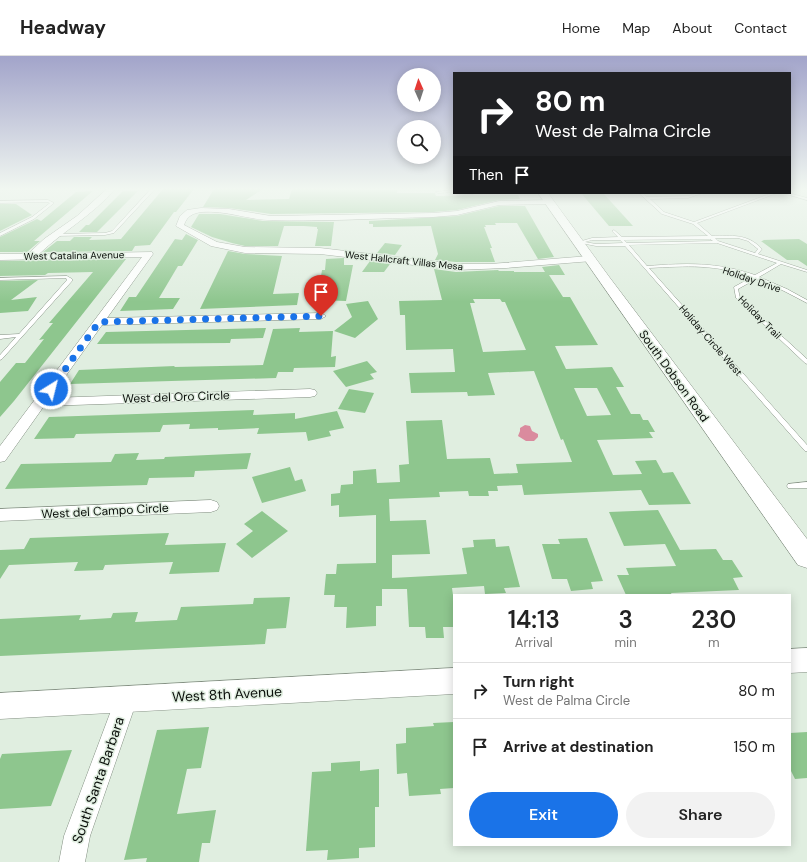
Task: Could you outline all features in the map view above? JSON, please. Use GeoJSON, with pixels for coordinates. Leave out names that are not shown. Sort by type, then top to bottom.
{"type":"FeatureCollection","features":[{"type":"Feature","properties":{"kind":"main road","name":"South Dobson Road"},"geometry":{"type":"LineString","coordinates":[[566,227],[807,558]]}},
{"type":"Feature","properties":{"kind":"street"},"geometry":{"type":"LineString","coordinates":[[31,256],[54,235],[67,227]]}},
{"type":"Feature","properties":{"kind":"street","name":"West Hallcraft Villas Mesa"},"geometry":{"type":"LineString","coordinates":[[181,227],[219,245],[246,250],[327,252],[456,267],[479,267],[583,251]]}},
{"type":"Feature","properties":{"kind":"street","name":"West Catalina Avenue"},"geometry":{"type":"LineString","coordinates":[[0,257],[149,254],[99,322]]}},
{"type":"Feature","properties":{"kind":"street"},"geometry":{"type":"LineString","coordinates":[[0,457],[42,402],[99,322],[321,316]]}},
{"type":"Feature","properties":{"kind":"street","name":"West del Oro Circle"},"geometry":{"type":"LineString","coordinates":[[42,402],[310,392]]}},
{"type":"Feature","properties":{"kind":"street","name":"West del Campo Circle"},"geometry":{"type":"LineString","coordinates":[[0,516],[211,506]]}},
{"type":"Feature","properties":{"kind":"street"},"geometry":{"type":"LineString","coordinates":[[791,661],[807,660]]}},
{"type":"Feature","properties":{"kind":"street","name":"West 8th Avenue"},"geometry":{"type":"LineString","coordinates":[[0,706],[453,681]]}},
{"type":"Feature","properties":{"kind":"street","name":"South Santa Barbara"},"geometry":{"type":"LineString","coordinates":[[72,862],[77,836],[126,700]]}},
{"type":"Feature","properties":{"kind":"lane"},"geometry":{"type":"LineString","coordinates":[[0,235],[17,227]]}},
{"type":"Feature","properties":{"kind":"lane"},"geometry":{"type":"LineString","coordinates":[[54,235],[105,234],[113,232],[118,227]]}},
{"type":"Feature","properties":{"kind":"lane"},"geometry":{"type":"LineString","coordinates":[[698,227],[718,242],[807,271]]}},
{"type":"Feature","properties":{"kind":"lane","name":"Holiday Circle West"},"geometry":{"type":"LineString","coordinates":[[614,230],[807,449]]}},
{"type":"Feature","properties":{"kind":"lane"},"geometry":{"type":"LineString","coordinates":[[583,251],[592,239],[729,236],[744,238],[760,249],[756,254]]}},
{"type":"Feature","properties":{"kind":"lane"},"geometry":{"type":"LineString","coordinates":[[583,251],[596,245],[718,242]]}},
{"type":"Feature","properties":{"kind":"lane","name":"Holiday Trail"},"geometry":{"type":"LineString","coordinates":[[780,263],[736,288],[738,298],[807,362]]}},
{"type":"Feature","properties":{"kind":"lane","name":"Holiday Drive"},"geometry":{"type":"LineString","coordinates":[[646,267],[711,266],[729,269],[782,288],[807,302]]}},
{"type":"Feature","properties":{"kind":"lane"},"geometry":{"type":"LineString","coordinates":[[0,279],[67,277],[70,280],[0,358]]}},
{"type":"Feature","properties":{"kind":"lane"},"geometry":{"type":"LineString","coordinates":[[0,337],[21,335]]}},
{"type":"Feature","properties":{"kind":"lane"},"geometry":{"type":"LineString","coordinates":[[791,486],[807,485]]}},
{"type":"Feature","properties":{"kind":"shaded area"},"geometry":{"type":"Polygon","coordinates":[[[525,425],[530,426],[532,431],[538,434],[538,437],[534,441],[526,441],[518,436],[520,428],[525,425]]]}},
{"type":"Feature","properties":{"kind":"building"},"geometry":{"type":"Polygon","coordinates":[[[0,227],[9,227],[0,231],[0,227]]]}},
{"type":"Feature","properties":{"kind":"building"},"geometry":{"type":"Polygon","coordinates":[[[21,227],[51,227],[34,241],[40,241],[27,252],[0,252],[0,237],[21,227]]]}},
{"type":"Feature","properties":{"kind":"building"},"geometry":{"type":"Polygon","coordinates":[[[84,227],[102,227],[97,232],[79,232],[84,227]]]}},
{"type":"Feature","properties":{"kind":"building"},"geometry":{"type":"Polygon","coordinates":[[[131,227],[163,227],[150,245],[135,246],[132,251],[43,252],[57,241],[70,241],[74,237],[92,237],[89,240],[121,239],[131,227]]]}},
{"type":"Feature","properties":{"kind":"building"},"geometry":{"type":"Polygon","coordinates":[[[191,227],[284,227],[278,246],[245,246],[212,237],[191,227]]]}},
{"type":"Feature","properties":{"kind":"building"},"geometry":{"type":"Polygon","coordinates":[[[312,227],[333,227],[331,246],[315,246],[318,229],[317,227],[312,227]]]}},
{"type":"Feature","properties":{"kind":"building"},"geometry":{"type":"Polygon","coordinates":[[[431,227],[486,227],[484,227],[492,248],[490,248],[495,262],[456,262],[435,260],[438,254],[431,227]]]}},
{"type":"Feature","properties":{"kind":"building"},"geometry":{"type":"Polygon","coordinates":[[[519,227],[537,227],[554,257],[538,259],[519,227]]]}},
{"type":"Feature","properties":{"kind":"building"},"geometry":{"type":"Polygon","coordinates":[[[186,234],[198,240],[182,266],[178,266],[159,298],[180,298],[173,309],[120,311],[129,297],[136,297],[175,239],[182,240],[186,234]]]}},
{"type":"Feature","properties":{"kind":"building"},"geometry":{"type":"Polygon","coordinates":[[[799,239],[807,244],[807,266],[798,260],[787,260],[761,241],[764,241],[762,240],[799,239]]]}},
{"type":"Feature","properties":{"kind":"building"},"geometry":{"type":"Polygon","coordinates":[[[385,243],[402,245],[395,255],[377,253],[385,243]]]}},
{"type":"Feature","properties":{"kind":"building"},"geometry":{"type":"Polygon","coordinates":[[[228,251],[245,254],[282,256],[273,294],[299,293],[297,305],[200,309],[228,251]]]}},
{"type":"Feature","properties":{"kind":"building"},"geometry":{"type":"Polygon","coordinates":[[[344,258],[344,265],[353,265],[346,301],[317,300],[322,270],[325,270],[326,259],[344,258]]]}},
{"type":"Feature","properties":{"kind":"building"},"geometry":{"type":"Polygon","coordinates":[[[126,259],[0,417],[0,382],[16,363],[25,363],[44,339],[39,340],[53,323],[49,323],[93,272],[0,276],[0,261],[126,259]]]}},
{"type":"Feature","properties":{"kind":"building"},"geometry":{"type":"Polygon","coordinates":[[[370,261],[390,264],[384,272],[362,272],[370,261]]]}},
{"type":"Feature","properties":{"kind":"building"},"geometry":{"type":"Polygon","coordinates":[[[559,265],[565,275],[549,275],[563,297],[570,297],[598,345],[555,346],[566,369],[612,367],[624,387],[616,387],[631,414],[640,414],[643,420],[648,420],[655,432],[649,432],[653,438],[597,440],[613,475],[642,474],[635,461],[656,460],[663,473],[673,472],[691,504],[649,505],[641,490],[524,495],[522,485],[497,486],[498,491],[488,491],[489,496],[469,496],[468,491],[439,492],[440,497],[389,499],[390,521],[426,520],[430,554],[392,555],[392,578],[467,574],[462,548],[474,547],[473,540],[495,539],[496,547],[509,546],[520,587],[504,588],[506,593],[485,594],[484,586],[452,588],[453,627],[443,627],[444,638],[426,638],[425,627],[409,627],[407,589],[382,589],[382,606],[376,606],[376,626],[346,628],[347,607],[334,607],[335,595],[324,595],[326,574],[336,574],[337,564],[376,563],[376,515],[339,517],[339,505],[331,506],[331,494],[340,493],[341,485],[353,484],[353,471],[376,469],[377,483],[400,482],[399,465],[409,464],[406,421],[442,420],[447,459],[490,458],[494,474],[518,473],[516,464],[572,462],[563,439],[561,440],[534,371],[488,373],[495,395],[468,396],[467,392],[411,393],[409,373],[455,372],[453,349],[406,350],[405,315],[400,315],[399,301],[442,300],[434,269],[456,272],[498,270],[514,272],[545,272],[542,267],[559,265]],[[473,299],[475,303],[470,303],[483,352],[526,350],[505,302],[502,302],[500,299],[473,299]],[[574,388],[587,416],[611,415],[597,388],[574,388]]]}},
{"type":"Feature","properties":{"kind":"building"},"geometry":{"type":"Polygon","coordinates":[[[38,280],[11,300],[37,297],[28,311],[0,313],[0,281],[38,280]]]}},
{"type":"Feature","properties":{"kind":"building"},"geometry":{"type":"Polygon","coordinates":[[[368,301],[378,319],[355,338],[334,331],[352,317],[346,304],[368,301]]]}},
{"type":"Feature","properties":{"kind":"building"},"geometry":{"type":"Polygon","coordinates":[[[266,328],[263,338],[231,339],[230,343],[97,344],[106,332],[266,328]]]}},
{"type":"Feature","properties":{"kind":"building"},"geometry":{"type":"Polygon","coordinates":[[[300,328],[299,332],[333,331],[331,357],[336,356],[335,367],[294,368],[293,372],[278,372],[276,378],[70,384],[79,370],[175,366],[174,367],[263,365],[273,329],[300,328]]]}},
{"type":"Feature","properties":{"kind":"building"},"geometry":{"type":"Polygon","coordinates":[[[367,361],[377,372],[370,374],[374,379],[346,387],[333,371],[367,361]]]}},
{"type":"Feature","properties":{"kind":"building"},"geometry":{"type":"Polygon","coordinates":[[[349,389],[374,393],[365,413],[338,409],[349,389]]]}},
{"type":"Feature","properties":{"kind":"building"},"geometry":{"type":"Polygon","coordinates":[[[254,410],[253,415],[295,413],[295,419],[337,411],[344,428],[329,431],[331,436],[308,441],[306,432],[257,434],[259,428],[218,430],[218,428],[189,429],[190,424],[163,425],[160,432],[76,434],[74,438],[34,439],[49,417],[254,410]]]}},
{"type":"Feature","properties":{"kind":"building"},"geometry":{"type":"Polygon","coordinates":[[[139,453],[136,460],[164,459],[165,457],[251,453],[247,469],[195,471],[194,477],[149,478],[147,485],[5,489],[21,464],[111,462],[115,454],[139,453]]]}},
{"type":"Feature","properties":{"kind":"building"},"geometry":{"type":"Polygon","coordinates":[[[290,467],[295,481],[302,479],[306,491],[262,503],[252,477],[290,467]]]}},
{"type":"Feature","properties":{"kind":"building"},"geometry":{"type":"Polygon","coordinates":[[[658,510],[680,550],[716,549],[723,560],[732,560],[743,577],[733,578],[739,590],[672,594],[626,594],[617,575],[629,575],[626,568],[676,566],[665,544],[624,546],[609,512],[658,510]]]}},
{"type":"Feature","properties":{"kind":"building"},"geometry":{"type":"Polygon","coordinates":[[[262,511],[288,531],[252,558],[236,544],[253,531],[244,524],[262,511]]]}},
{"type":"Feature","properties":{"kind":"building"},"geometry":{"type":"Polygon","coordinates":[[[169,533],[165,545],[226,543],[219,572],[169,574],[173,562],[105,565],[103,570],[74,571],[78,562],[9,565],[0,579],[0,550],[24,549],[30,538],[169,533]]]}},
{"type":"Feature","properties":{"kind":"building"},"geometry":{"type":"Polygon","coordinates":[[[587,538],[603,581],[591,582],[593,589],[571,591],[567,579],[552,579],[542,544],[560,544],[558,539],[587,538]]]}},
{"type":"Feature","properties":{"kind":"building"},"geometry":{"type":"Polygon","coordinates":[[[290,597],[286,628],[267,629],[265,644],[0,656],[0,619],[81,615],[79,620],[111,618],[113,613],[138,612],[135,622],[177,620],[181,607],[253,604],[254,598],[290,597]]]}},
{"type":"Feature","properties":{"kind":"building"},"geometry":{"type":"Polygon","coordinates":[[[453,722],[453,788],[440,789],[441,794],[409,796],[407,773],[397,774],[396,744],[406,743],[406,728],[434,726],[433,723],[453,722]]]}},
{"type":"Feature","properties":{"kind":"building"},"geometry":{"type":"Polygon","coordinates":[[[209,727],[201,768],[187,769],[177,814],[216,810],[210,843],[202,843],[199,862],[146,862],[147,858],[124,860],[157,730],[209,727]]]}},
{"type":"Feature","properties":{"kind":"building"},"geometry":{"type":"Polygon","coordinates":[[[807,732],[807,778],[795,779],[791,771],[791,733],[807,732]]]}},
{"type":"Feature","properties":{"kind":"building"},"geometry":{"type":"Polygon","coordinates":[[[72,750],[51,806],[0,809],[0,759],[2,754],[72,750]]]}},
{"type":"Feature","properties":{"kind":"building"},"geometry":{"type":"Polygon","coordinates":[[[360,761],[360,771],[379,769],[379,807],[375,807],[375,847],[359,848],[359,858],[327,860],[328,850],[306,851],[312,772],[331,771],[331,763],[360,761]]]}},
{"type":"Feature","properties":{"kind":"route"},"geometry":{"type":"LineString","coordinates":[[51,389],[99,322],[321,316]]}}]}
